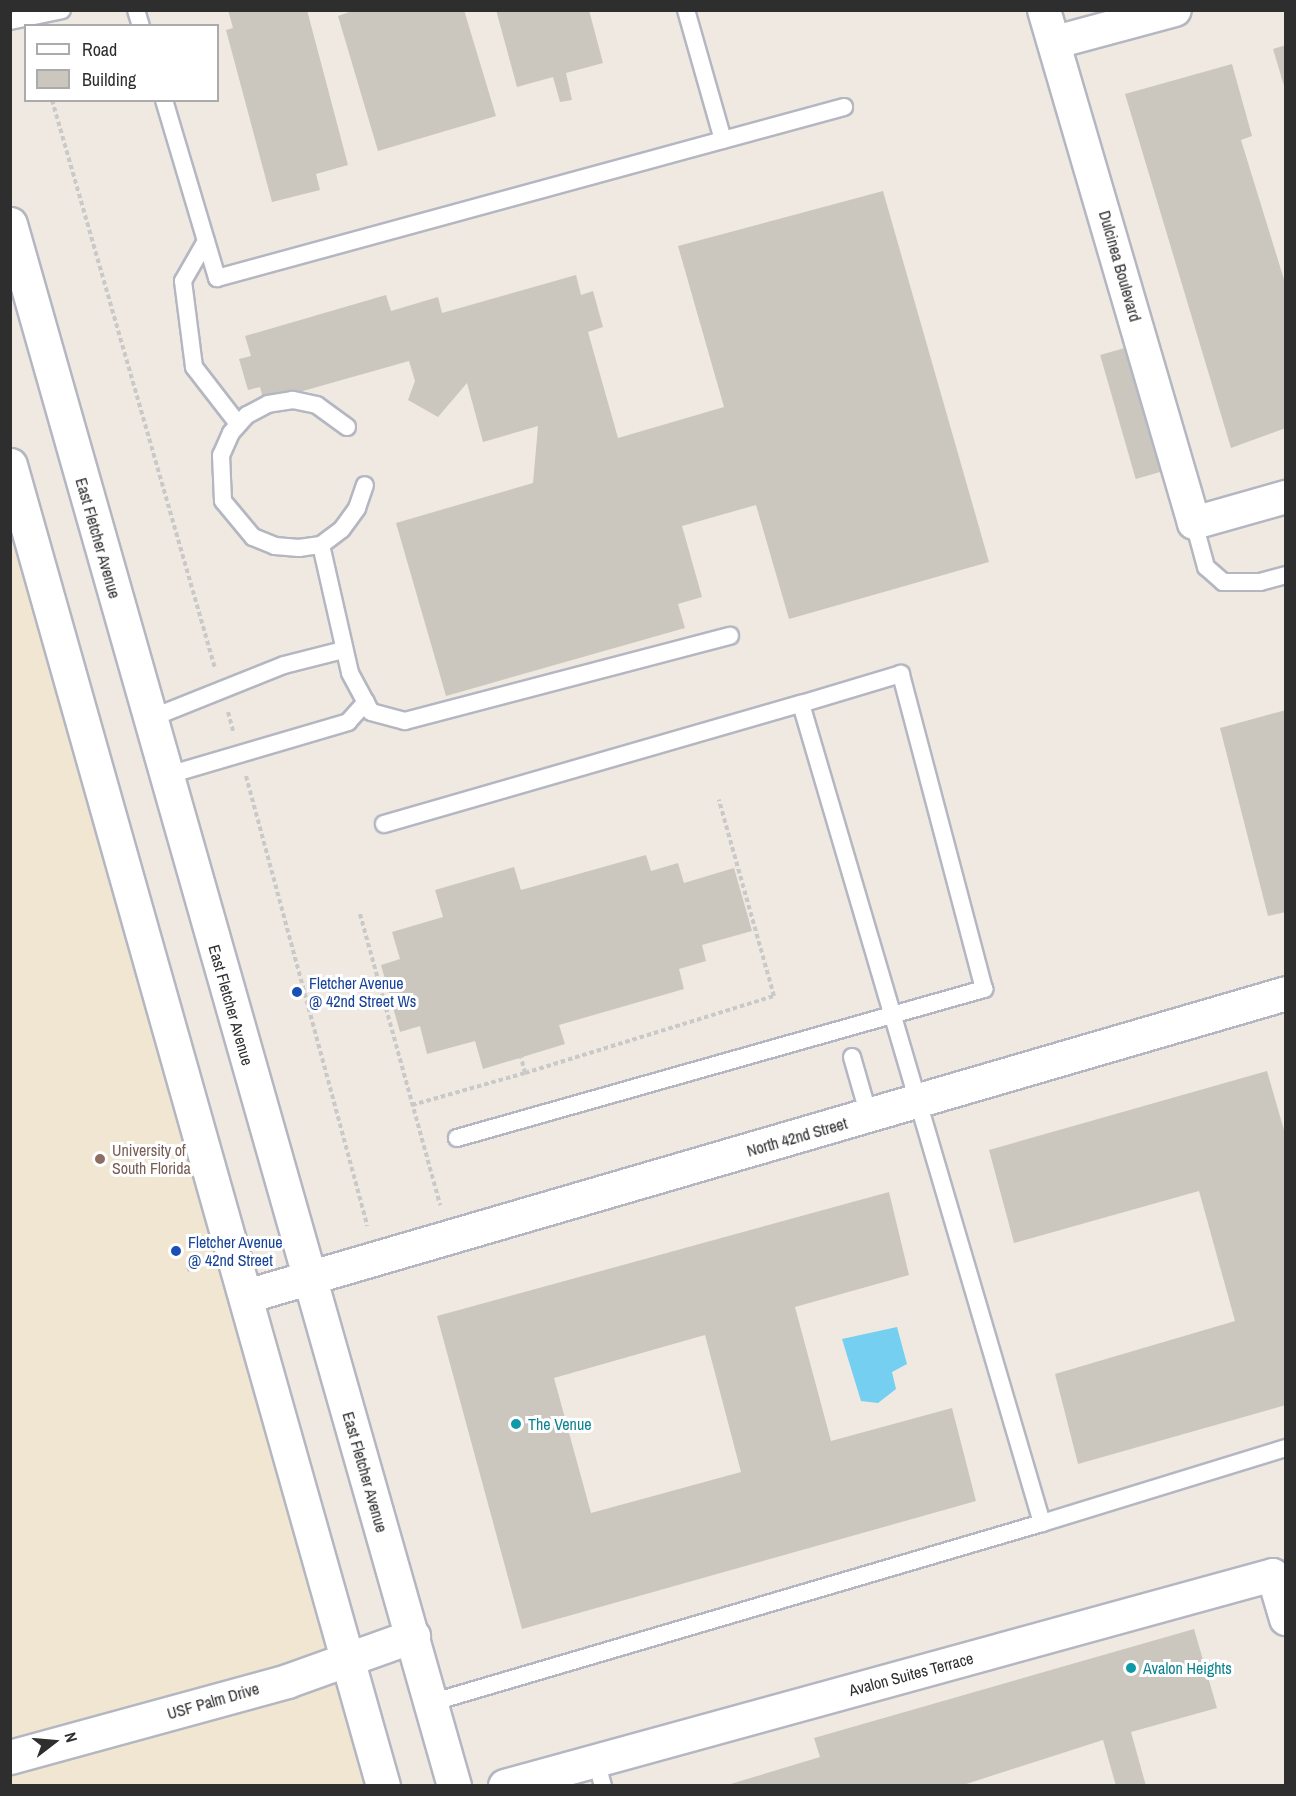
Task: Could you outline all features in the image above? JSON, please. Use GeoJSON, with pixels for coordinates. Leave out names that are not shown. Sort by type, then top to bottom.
{"type":"FeatureCollection","features":[{"type":"Feature","properties":{"kind":"main road","name":"East Fletcher Avenue"},"geometry":{"type":"LineString","coordinates":[[10,224],[165,776],[454,1785]]}},
{"type":"Feature","properties":{"kind":"main road"},"geometry":{"type":"LineString","coordinates":[[10,465],[383,1785]]}},
{"type":"Feature","properties":{"kind":"main road","name":"North 42nd Street"},"geometry":{"type":"LineString","coordinates":[[246,1296],[1286,993]]}},
{"type":"Feature","properties":{"kind":"main road","name":"USF Palm Drive"},"geometry":{"type":"LineString","coordinates":[[10,1757],[287,1681],[413,1636]]}},
{"type":"Feature","properties":{"kind":"street","name":"Dulcinea Boulevard"},"geometry":{"type":"LineString","coordinates":[[1044,10],[1056,42],[1194,522]]}},
{"type":"Feature","properties":{"kind":"street"},"geometry":{"type":"LineString","coordinates":[[1056,42],[1175,10]]}},
{"type":"Feature","properties":{"kind":"street"},"geometry":{"type":"LineString","coordinates":[[1194,522],[1286,497]]}},
{"type":"Feature","properties":{"kind":"street","name":"Avalon Suites Terrace"},"geometry":{"type":"LineString","coordinates":[[505,1785],[600,1773],[1273,1575],[1286,1618]]}},
{"type":"Feature","properties":{"kind":"lane"},"geometry":{"type":"LineString","coordinates":[[10,21],[62,10]]}},
{"type":"Feature","properties":{"kind":"lane"},"geometry":{"type":"LineString","coordinates":[[686,10],[723,140]]}},
{"type":"Feature","properties":{"kind":"lane"},"geometry":{"type":"LineString","coordinates":[[165,102],[217,278],[844,107]]}},
{"type":"Feature","properties":{"kind":"lane"},"geometry":{"type":"LineString","coordinates":[[206,241],[183,280],[194,367],[238,424]]}},
{"type":"Feature","properties":{"kind":"lane"},"geometry":{"type":"LineString","coordinates":[[347,427],[317,405],[293,400],[268,404],[238,424],[221,455],[219,478],[223,501],[236,522],[253,537],[275,546],[321,545],[342,529],[357,508],[365,485]]}},
{"type":"Feature","properties":{"kind":"lane"},"geometry":{"type":"LineString","coordinates":[[1194,522],[1206,567],[1223,582],[1260,582],[1286,575]]}},
{"type":"Feature","properties":{"kind":"lane"},"geometry":{"type":"LineString","coordinates":[[321,545],[343,650],[366,702],[371,712],[405,721],[730,636]]}},
{"type":"Feature","properties":{"kind":"lane"},"geometry":{"type":"LineString","coordinates":[[149,719],[284,665],[343,650]]}},
{"type":"Feature","properties":{"kind":"lane"},"geometry":{"type":"LineString","coordinates":[[384,824],[901,674],[984,989],[457,1138]]}},
{"type":"Feature","properties":{"kind":"lane"},"geometry":{"type":"LineString","coordinates":[[165,776],[348,722],[366,702]]}},
{"type":"Feature","properties":{"kind":"lane"},"geometry":{"type":"LineString","coordinates":[[801,704],[891,1017],[918,1099],[1042,1523]]}},
{"type":"Feature","properties":{"kind":"lane"},"geometry":{"type":"LineString","coordinates":[[852,1057],[869,1116]]}},
{"type":"Feature","properties":{"kind":"lane"},"geometry":{"type":"LineString","coordinates":[[430,1703],[1042,1523],[1286,1448]]}},
{"type":"Feature","properties":{"kind":"path"},"geometry":{"type":"LineString","coordinates":[[412,1105],[497,1082],[774,996],[719,800]]}},
{"type":"Feature","properties":{"kind":"path"},"geometry":{"type":"LineString","coordinates":[[360,914],[441,1209]]}},
{"type":"Feature","properties":{"kind":"path"},"geometry":{"type":"LineString","coordinates":[[521,1057],[525,1072]]}},
{"type":"Feature","properties":{"kind":"path"},"geometry":{"type":"LineString","coordinates":[[187,1270],[201,1265]]}},
{"type":"Feature","properties":{"kind":"shaded area","name":"University of South Florida"},"geometry":{"type":"Polygon","coordinates":[[[11,532],[368,1785],[11,1785],[11,532]]]}},
{"type":"Feature","properties":{"kind":"water"},"geometry":{"type":"Polygon","coordinates":[[[897,1327],[907,1364],[892,1372],[896,1389],[878,1403],[861,1401],[842,1339],[897,1327]]]}},
{"type":"Feature","properties":{"kind":"building"},"geometry":{"type":"Polygon","coordinates":[[[228,10],[307,10],[348,165],[316,174],[320,190],[272,202],[226,30],[233,28],[228,10]]]}},
{"type":"Feature","properties":{"kind":"building"},"geometry":{"type":"Polygon","coordinates":[[[355,10],[464,10],[496,116],[378,151],[338,16],[355,10]]]}},
{"type":"Feature","properties":{"kind":"building"},"geometry":{"type":"Polygon","coordinates":[[[496,10],[589,10],[603,63],[566,73],[572,100],[560,102],[553,77],[517,87],[496,10]]]}},
{"type":"Feature","properties":{"kind":"building"},"geometry":{"type":"Polygon","coordinates":[[[1286,45],[1286,89],[1285,89],[1273,49],[1286,45]]]}},
{"type":"Feature","properties":{"kind":"building"},"geometry":{"type":"Polygon","coordinates":[[[1232,64],[1252,136],[1241,140],[1286,286],[1286,428],[1231,448],[1125,94],[1232,64]]]}},
{"type":"Feature","properties":{"kind":"building"},"geometry":{"type":"Polygon","coordinates":[[[883,191],[989,562],[789,619],[756,505],[682,526],[702,597],[678,604],[685,628],[446,696],[396,523],[533,483],[538,426],[483,442],[467,383],[438,417],[408,400],[415,381],[409,361],[264,402],[260,387],[248,390],[239,359],[251,356],[245,336],[386,295],[391,311],[438,297],[442,313],[576,275],[581,295],[593,291],[603,327],[588,332],[618,438],[724,407],[678,246],[883,191]]]}},
{"type":"Feature","properties":{"kind":"building"},"geometry":{"type":"Polygon","coordinates":[[[1128,347],[1164,471],[1136,479],[1100,355],[1128,347]]]}},
{"type":"Feature","properties":{"kind":"building"},"geometry":{"type":"Polygon","coordinates":[[[1286,710],[1286,912],[1268,916],[1220,728],[1286,710]]]}},
{"type":"Feature","properties":{"kind":"building"},"geometry":{"type":"Polygon","coordinates":[[[646,855],[651,871],[678,863],[684,883],[734,868],[752,931],[702,945],[706,961],[679,969],[684,989],[559,1025],[565,1044],[483,1069],[475,1041],[427,1054],[420,1026],[400,1032],[381,965],[400,959],[392,932],[443,917],[435,890],[514,867],[521,890],[646,855]]]}},
{"type":"Feature","properties":{"kind":"building"},"geometry":{"type":"Polygon","coordinates":[[[1267,1071],[1286,1137],[1286,1405],[1078,1464],[1055,1374],[1235,1321],[1199,1191],[1014,1243],[989,1150],[1267,1071]]]}},
{"type":"Feature","properties":{"kind":"building","name":"The Venue"},"geometry":{"type":"Polygon","coordinates":[[[889,1192],[909,1275],[795,1307],[831,1441],[952,1408],[976,1501],[522,1629],[437,1316],[889,1192]],[[705,1335],[554,1378],[591,1513],[741,1472],[705,1335]]]}},
{"type":"Feature","properties":{"kind":"building","name":"Avalon Heights"},"geometry":{"type":"Polygon","coordinates":[[[1194,1629],[1217,1708],[1131,1732],[1146,1786],[1116,1786],[1103,1740],[960,1786],[724,1786],[820,1757],[814,1738],[1194,1629]]]}},
{"type":"Feature","properties":{"kind":"place","name":"Fletcher Avenue @ 42nd Street Ws"},"geometry":{"type":"Point","coordinates":[297,992]}},
{"type":"Feature","properties":{"kind":"place","name":"University of South Florida"},"geometry":{"type":"Point","coordinates":[100,1159]}},
{"type":"Feature","properties":{"kind":"place","name":"Fletcher Avenue @ 42nd Street"},"geometry":{"type":"Point","coordinates":[176,1251]}},
{"type":"Feature","properties":{"kind":"place","name":"The Venue"},"geometry":{"type":"Point","coordinates":[516,1424]}},
{"type":"Feature","properties":{"kind":"place","name":"Avalon Heights"},"geometry":{"type":"Point","coordinates":[1131,1668]}}]}
